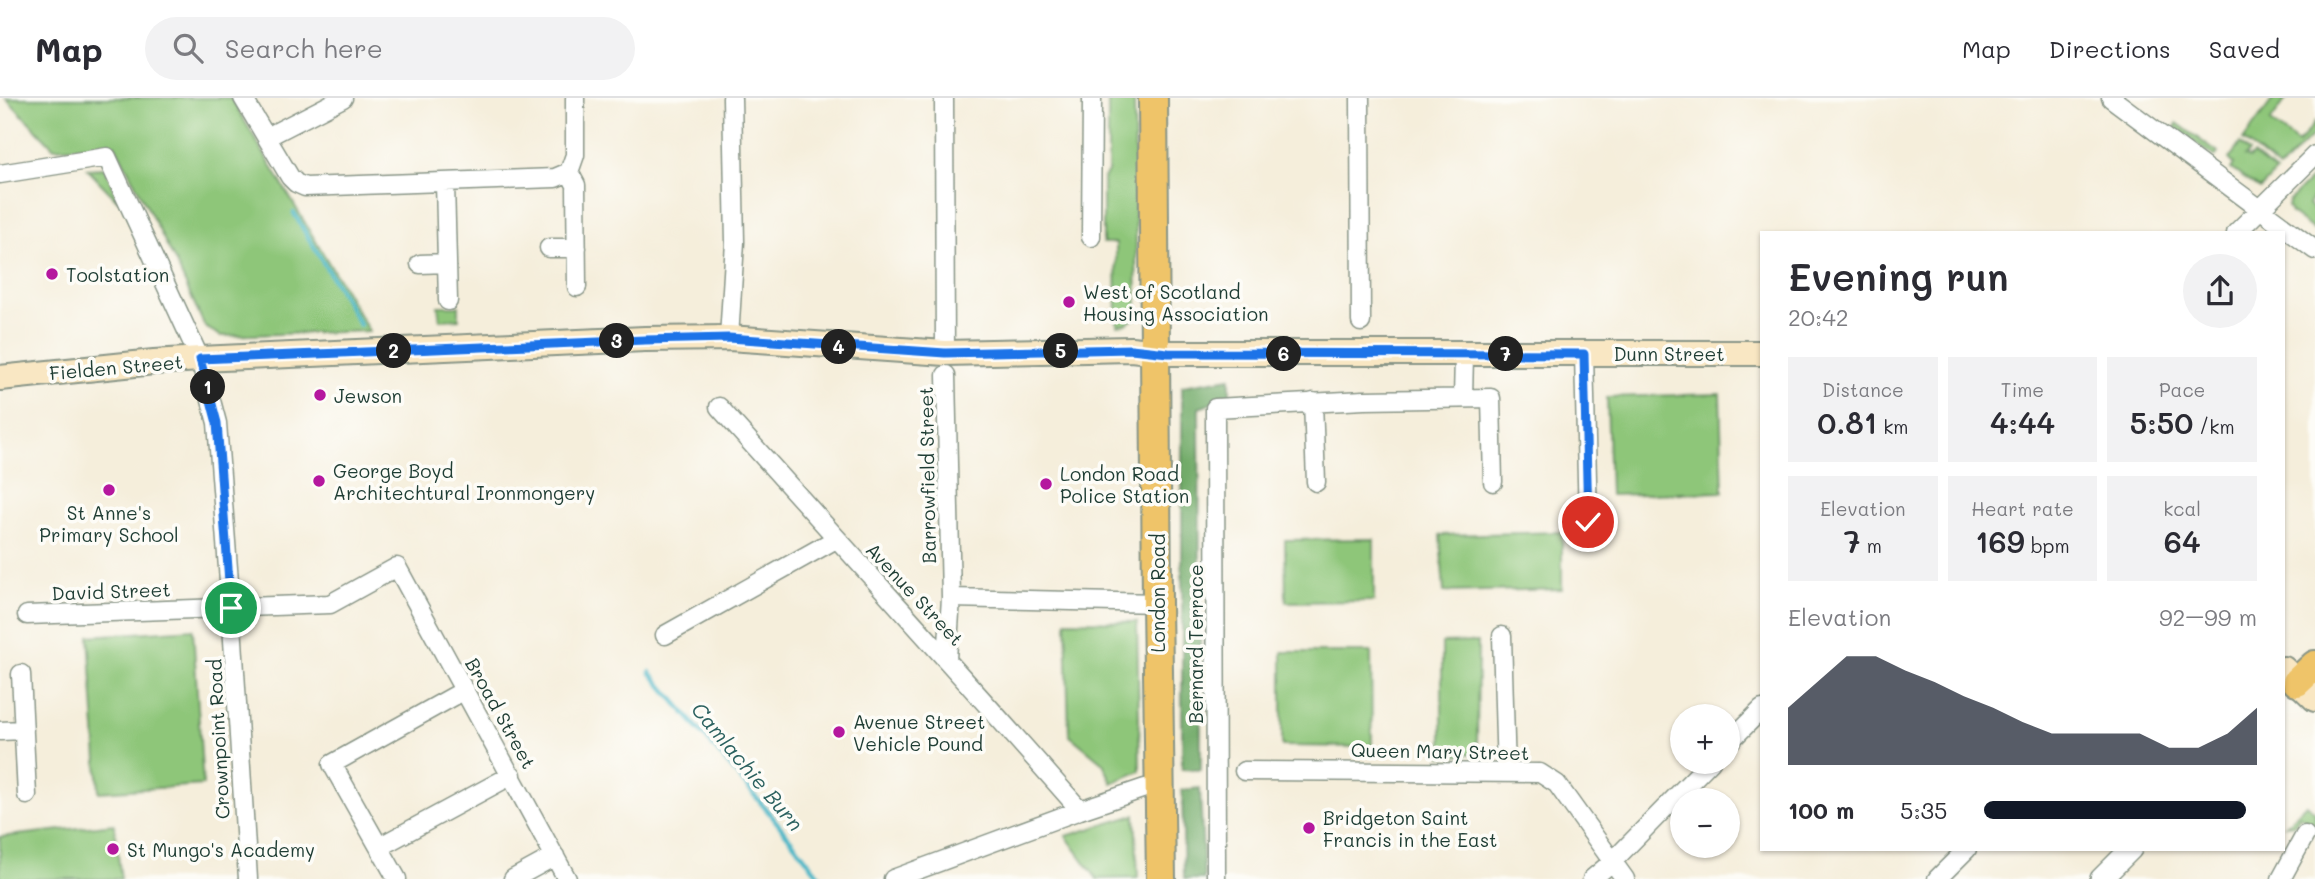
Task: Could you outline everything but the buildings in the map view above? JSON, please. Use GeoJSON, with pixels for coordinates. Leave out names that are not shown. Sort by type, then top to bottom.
{"type":"FeatureCollection","features":[{"type":"Feature","properties":{"kind":"main road","name":"London Road"},"geometry":{"type":"LineString","coordinates":[[1153,98],[1161,879]]}},
{"type":"Feature","properties":{"kind":"main road","name":"Fielden Street"},"geometry":{"type":"LineString","coordinates":[[0,377],[200,359],[729,338],[946,364],[1156,351]]}},
{"type":"Feature","properties":{"kind":"main road","name":"Dunn Street"},"geometry":{"type":"LineString","coordinates":[[1156,351],[1464,355],[1760,354]]}},
{"type":"Feature","properties":{"kind":"street"},"geometry":{"type":"LineString","coordinates":[[243,98],[290,177],[305,187],[555,178],[569,172],[575,155],[575,98]]}},
{"type":"Feature","properties":{"kind":"street"},"geometry":{"type":"LineString","coordinates":[[267,137],[343,98]]}},
{"type":"Feature","properties":{"kind":"street"},"geometry":{"type":"LineString","coordinates":[[729,338],[735,242],[733,98]]}},
{"type":"Feature","properties":{"kind":"street","name":"Barrowfield Street"},"geometry":{"type":"LineString","coordinates":[[944,98],[951,598],[947,659]]}},
{"type":"Feature","properties":{"kind":"street"},"geometry":{"type":"LineString","coordinates":[[1091,237],[1092,98]]}},
{"type":"Feature","properties":{"kind":"street"},"geometry":{"type":"LineString","coordinates":[[1360,98],[1362,322]]}},
{"type":"Feature","properties":{"kind":"street"},"geometry":{"type":"LineString","coordinates":[[2110,98],[2315,250]]}},
{"type":"Feature","properties":{"kind":"street"},"geometry":{"type":"LineString","coordinates":[[2238,231],[2315,155]]}},
{"type":"Feature","properties":{"kind":"street","name":"Crownpoint Road"},"geometry":{"type":"LineString","coordinates":[[0,174],[107,158],[200,359],[217,423],[248,879]]}},
{"type":"Feature","properties":{"kind":"street"},"geometry":{"type":"LineString","coordinates":[[569,172],[576,185],[578,287]]}},
{"type":"Feature","properties":{"kind":"street"},"geometry":{"type":"LineString","coordinates":[[445,183],[449,300]]}},
{"type":"Feature","properties":{"kind":"street"},"geometry":{"type":"LineString","coordinates":[[549,248],[577,248]]}},
{"type":"Feature","properties":{"kind":"street"},"geometry":{"type":"LineString","coordinates":[[420,264],[447,263]]}},
{"type":"Feature","properties":{"kind":"street"},"geometry":{"type":"LineString","coordinates":[[1584,354],[1588,522]]}},
{"type":"Feature","properties":{"kind":"street"},"geometry":{"type":"LineString","coordinates":[[1463,398],[1464,355]]}},
{"type":"Feature","properties":{"kind":"street"},"geometry":{"type":"LineString","coordinates":[[1316,481],[1313,402],[1491,398],[1493,482]]}},
{"type":"Feature","properties":{"kind":"street","name":"Bernard Terrace"},"geometry":{"type":"LineString","coordinates":[[1216,879],[1215,408],[1313,402]]}},
{"type":"Feature","properties":{"kind":"street","name":"Avenue Street"},"geometry":{"type":"LineString","coordinates":[[719,407],[1080,810]]}},
{"type":"Feature","properties":{"kind":"street"},"geometry":{"type":"LineString","coordinates":[[666,635],[836,539]]}},
{"type":"Feature","properties":{"kind":"street","name":"David Street"},"geometry":{"type":"LineString","coordinates":[[27,615],[331,604],[397,567]]}},
{"type":"Feature","properties":{"kind":"street","name":"Broad Street"},"geometry":{"type":"LineString","coordinates":[[397,567],[567,879]]}},
{"type":"Feature","properties":{"kind":"street"},"geometry":{"type":"LineString","coordinates":[[951,598],[1157,603]]}},
{"type":"Feature","properties":{"kind":"street"},"geometry":{"type":"LineString","coordinates":[[1502,636],[1506,774]]}},
{"type":"Feature","properties":{"kind":"street"},"geometry":{"type":"LineString","coordinates":[[21,674],[27,795]]}},
{"type":"Feature","properties":{"kind":"street"},"geometry":{"type":"LineString","coordinates":[[397,879],[332,764],[465,690]]}},
{"type":"Feature","properties":{"kind":"street"},"geometry":{"type":"LineString","coordinates":[[1740,731],[1760,711]]}},
{"type":"Feature","properties":{"kind":"street"},"geometry":{"type":"LineString","coordinates":[[0,731],[24,730]]}},
{"type":"Feature","properties":{"kind":"street","name":"Queen Mary Street"},"geometry":{"type":"LineString","coordinates":[[1244,771],[1540,773],[1558,784],[1625,879]]}},
{"type":"Feature","properties":{"kind":"street"},"geometry":{"type":"LineString","coordinates":[[1592,879],[1698,774]]}},
{"type":"Feature","properties":{"kind":"street"},"geometry":{"type":"LineString","coordinates":[[379,847],[512,775]]}},
{"type":"Feature","properties":{"kind":"street"},"geometry":{"type":"LineString","coordinates":[[893,879],[1080,810],[1144,788],[1160,787]]}},
{"type":"Feature","properties":{"kind":"street"},"geometry":{"type":"LineString","coordinates":[[2281,879],[2305,835]]}},
{"type":"Feature","properties":{"kind":"street"},"geometry":{"type":"LineString","coordinates":[[1937,879],[1965,851]]}},
{"type":"Feature","properties":{"kind":"street"},"geometry":{"type":"LineString","coordinates":[[2101,879],[2129,851]]}},
{"type":"Feature","properties":{"kind":"street"},"geometry":{"type":"LineString","coordinates":[[513,879],[555,856]]}},
{"type":"Feature","properties":{"kind":"green space"},"geometry":{"type":"Polygon","coordinates":[[[6,98],[231,98],[369,331],[221,336],[205,327],[176,263],[115,145],[54,148],[6,98]]]}},
{"type":"Feature","properties":{"kind":"green space"},"geometry":{"type":"Polygon","coordinates":[[[1108,98],[1134,98],[1137,317],[1126,324],[1117,325],[1116,243],[1103,243],[1103,179],[1108,172],[1108,98]]]}},
{"type":"Feature","properties":{"kind":"green space"},"geometry":{"type":"Polygon","coordinates":[[[2274,98],[2287,98],[2270,122],[2298,143],[2315,122],[2315,133],[2279,169],[2243,140],[2274,98]]]}},
{"type":"Feature","properties":{"kind":"green space"},"geometry":{"type":"Polygon","coordinates":[[[2177,123],[2218,153],[2215,157],[2175,128],[2177,123]]]}},
{"type":"Feature","properties":{"kind":"green space"},"geometry":{"type":"Polygon","coordinates":[[[2240,144],[2249,152],[2245,157],[2249,159],[2253,155],[2276,172],[2260,189],[2231,169],[2234,164],[2229,159],[2240,144]]]}},
{"type":"Feature","properties":{"kind":"green space"},"geometry":{"type":"Polygon","coordinates":[[[105,168],[118,201],[87,169],[105,168]]]}},
{"type":"Feature","properties":{"kind":"green space"},"geometry":{"type":"Polygon","coordinates":[[[2315,175],[2315,194],[2308,205],[2315,212],[2315,231],[2291,213],[2288,206],[2290,200],[2315,175]]]}},
{"type":"Feature","properties":{"kind":"green space"},"geometry":{"type":"Polygon","coordinates":[[[438,306],[459,306],[459,319],[440,320],[438,306]]]}},
{"type":"Feature","properties":{"kind":"green space"},"geometry":{"type":"Polygon","coordinates":[[[1230,378],[1230,397],[1199,408],[1201,770],[1182,769],[1182,386],[1230,378]]]}},
{"type":"Feature","properties":{"kind":"green space"},"geometry":{"type":"Polygon","coordinates":[[[1720,394],[1723,492],[1610,495],[1607,397],[1720,394]]]}},
{"type":"Feature","properties":{"kind":"green space"},"geometry":{"type":"Polygon","coordinates":[[[1562,532],[1562,589],[1444,592],[1440,535],[1562,532]]]}},
{"type":"Feature","properties":{"kind":"green space"},"geometry":{"type":"Polygon","coordinates":[[[1374,539],[1374,601],[1286,602],[1285,540],[1374,539]]]}},
{"type":"Feature","properties":{"kind":"green space"},"geometry":{"type":"Polygon","coordinates":[[[1066,621],[1137,622],[1140,771],[1112,783],[1103,763],[1069,735],[1066,621]]]}},
{"type":"Feature","properties":{"kind":"green space"},"geometry":{"type":"Polygon","coordinates":[[[193,629],[203,785],[99,792],[89,636],[193,629]]]}},
{"type":"Feature","properties":{"kind":"green space"},"geometry":{"type":"Polygon","coordinates":[[[1478,642],[1477,753],[1442,757],[1442,643],[1478,642]]]}},
{"type":"Feature","properties":{"kind":"green space"},"geometry":{"type":"Polygon","coordinates":[[[1282,652],[1371,652],[1372,747],[1282,746],[1282,652]]]}},
{"type":"Feature","properties":{"kind":"green space"},"geometry":{"type":"Polygon","coordinates":[[[1200,788],[1204,879],[1184,879],[1182,790],[1200,788]]]}},
{"type":"Feature","properties":{"kind":"green space"},"geometry":{"type":"Polygon","coordinates":[[[2306,804],[2315,812],[2315,826],[2300,816],[2294,824],[2286,825],[2306,804]]]}},
{"type":"Feature","properties":{"kind":"green space"},"geometry":{"type":"Polygon","coordinates":[[[1135,815],[1138,878],[1097,879],[1066,836],[1135,815]]]}},
{"type":"Feature","properties":{"kind":"green space"},"geometry":{"type":"Polygon","coordinates":[[[114,824],[121,879],[0,879],[0,837],[114,824]]]}},
{"type":"Feature","properties":{"kind":"waterway","name":"Camlachie Burn"},"geometry":{"type":"LineString","coordinates":[[294,213],[360,325]]}},
{"type":"Feature","properties":{"kind":"waterway","name":"Camlachie Burn"},"geometry":{"type":"LineString","coordinates":[[650,672],[822,879]]}},
{"type":"Feature","properties":{"kind":"place","name":"Toolstation"},"geometry":{"type":"Point","coordinates":[52,274]}},
{"type":"Feature","properties":{"kind":"place","name":"West of Scotland Housing Association"},"geometry":{"type":"Point","coordinates":[1069,302]}},
{"type":"Feature","properties":{"kind":"place","name":"Jewson"},"geometry":{"type":"Point","coordinates":[320,395]}},
{"type":"Feature","properties":{"kind":"place","name":"George Boyd Architechtural Ironmongery"},"geometry":{"type":"Point","coordinates":[319,481]}},
{"type":"Feature","properties":{"kind":"place","name":"London Road Police Station"},"geometry":{"type":"Point","coordinates":[1046,484]}},
{"type":"Feature","properties":{"kind":"place","name":"St Anne's Primary School"},"geometry":{"type":"Point","coordinates":[109,490]}},
{"type":"Feature","properties":{"kind":"place","name":"Avenue Street Vehicle Pound"},"geometry":{"type":"Point","coordinates":[839,732]}},
{"type":"Feature","properties":{"kind":"place","name":"Bridgeton Saint Francis in the East"},"geometry":{"type":"Point","coordinates":[1309,828]}},
{"type":"Feature","properties":{"kind":"place","name":"St Mungo's Academy"},"geometry":{"type":"Point","coordinates":[113,849]}},
{"type":"Feature","properties":{"kind":"route"},"geometry":{"type":"LineString","coordinates":[[231,608],[217,423],[200,359],[729,338],[945,353],[1131,349],[1168,353],[1584,354],[1588,522]]}}]}
